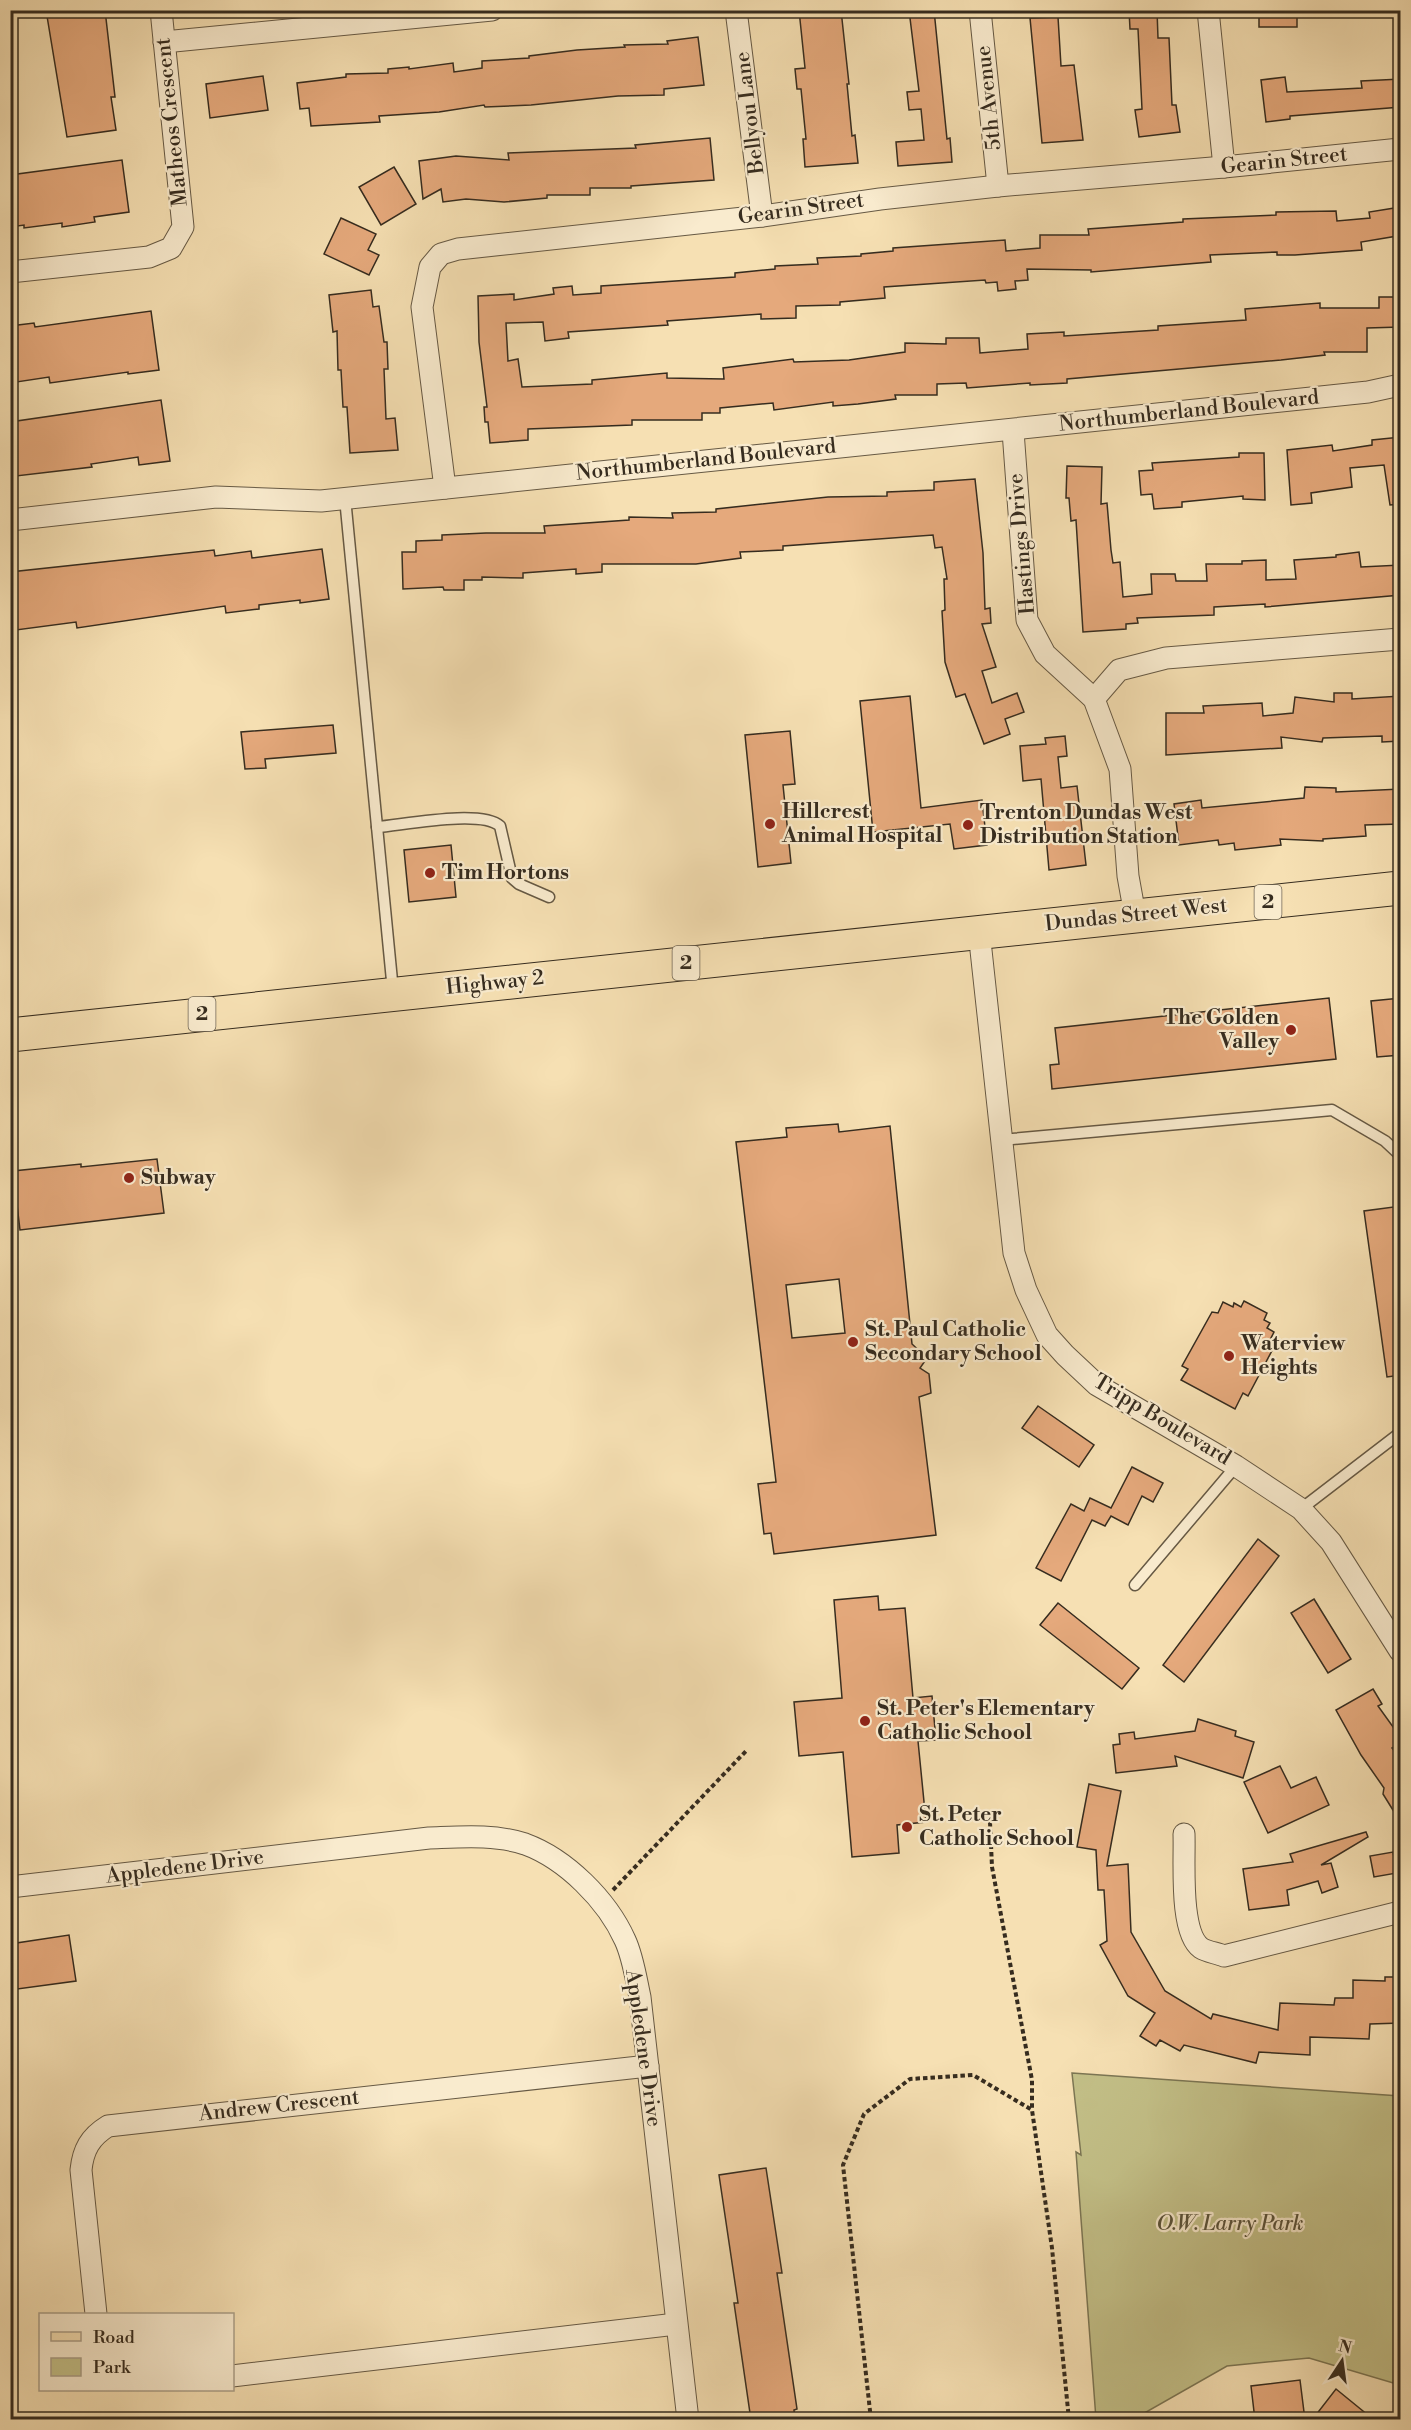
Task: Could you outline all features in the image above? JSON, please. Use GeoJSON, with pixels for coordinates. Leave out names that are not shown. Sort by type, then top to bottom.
{"type":"FeatureCollection","features":[{"type":"Feature","properties":{"kind":"main road","name":"Dundas Street West"},"geometry":{"type":"LineString","coordinates":[[979,932],[1401,888]]}},
{"type":"Feature","properties":{"kind":"main road","name":"Highway 2"},"geometry":{"type":"LineString","coordinates":[[10,1035],[979,932]]}},
{"type":"Feature","properties":{"kind":"street","name":"Matheos Crescent"},"geometry":{"type":"LineString","coordinates":[[10,272],[149,257],[171,248],[183,227],[161,10]]}},
{"type":"Feature","properties":{"kind":"street"},"geometry":{"type":"LineString","coordinates":[[164,42],[391,15],[492,10]]}},
{"type":"Feature","properties":{"kind":"street","name":"Bellyou Lane"},"geometry":{"type":"LineString","coordinates":[[736,10],[762,216]]}},
{"type":"Feature","properties":{"kind":"street","name":"5th Avenue"},"geometry":{"type":"LineString","coordinates":[[980,10],[998,186]]}},
{"type":"Feature","properties":{"kind":"street"},"geometry":{"type":"LineString","coordinates":[[1208,10],[1224,167]]}},
{"type":"Feature","properties":{"kind":"street","name":"Gearin Street"},"geometry":{"type":"LineString","coordinates":[[445,488],[422,307],[430,267],[441,254],[458,249],[762,216],[880,199],[998,186],[1401,149]]}},
{"type":"Feature","properties":{"kind":"street","name":"Northumberland Boulevard"},"geometry":{"type":"LineString","coordinates":[[10,520],[216,497],[295,501],[345,498],[1368,392],[1401,385]]}},
{"type":"Feature","properties":{"kind":"street","name":"Hastings Drive"},"geometry":{"type":"LineString","coordinates":[[1012,430],[1027,621],[1045,654],[1094,699],[1120,769],[1128,876],[1136,915]]}},
{"type":"Feature","properties":{"kind":"street"},"geometry":{"type":"LineString","coordinates":[[1094,699],[1119,670],[1166,658],[1401,639]]}},
{"type":"Feature","properties":{"kind":"street","name":"Tripp Boulevard"},"geometry":{"type":"LineString","coordinates":[[979,932],[1014,1253],[1026,1290],[1047,1335],[1097,1385],[1236,1466],[1301,1509],[1331,1542],[1401,1651]]}},
{"type":"Feature","properties":{"kind":"street"},"geometry":{"type":"LineString","coordinates":[[1184,1834],[1186,1911],[1192,1938],[1202,1948],[1224,1956],[1401,1912]]}},
{"type":"Feature","properties":{"kind":"street","name":"Appledene Drive"},"geometry":{"type":"LineString","coordinates":[[10,1887],[429,1838],[477,1836],[525,1844],[566,1867],[602,1901],[626,1940],[640,1997],[688,2420]]}},
{"type":"Feature","properties":{"kind":"street","name":"Andrew Crescent"},"geometry":{"type":"LineString","coordinates":[[96,2313],[81,2170],[82,2157],[87,2144],[96,2133],[108,2126],[648,2066]]}},
{"type":"Feature","properties":{"kind":"street"},"geometry":{"type":"LineString","coordinates":[[234,2376],[676,2324]]}},
{"type":"Feature","properties":{"kind":"lane"},"geometry":{"type":"LineString","coordinates":[[345,498],[393,994]]}},
{"type":"Feature","properties":{"kind":"lane"},"geometry":{"type":"LineString","coordinates":[[377,827],[466,818],[495,821],[500,826],[512,878],[519,884],[549,897]]}},
{"type":"Feature","properties":{"kind":"lane"},"geometry":{"type":"LineString","coordinates":[[1001,1140],[1332,1110],[1385,1141],[1401,1155]]}},
{"type":"Feature","properties":{"kind":"lane"},"geometry":{"type":"LineString","coordinates":[[1301,1509],[1401,1433]]}},
{"type":"Feature","properties":{"kind":"lane"},"geometry":{"type":"LineString","coordinates":[[1135,1585],[1236,1466]]}},
{"type":"Feature","properties":{"kind":"path"},"geometry":{"type":"LineString","coordinates":[[602,1901],[746,1752]]}},
{"type":"Feature","properties":{"kind":"path"},"geometry":{"type":"LineString","coordinates":[[990,1822],[992,1867],[1032,2080],[1032,2110],[1053,2248],[1069,2420]]}},
{"type":"Feature","properties":{"kind":"path"},"geometry":{"type":"LineString","coordinates":[[871,2420],[843,2165],[864,2114],[910,2079],[974,2075],[1032,2110]]}},
{"type":"Feature","properties":{"kind":"green space","name":"O.W. Larry Park"},"geometry":{"type":"Polygon","coordinates":[[[1072,2073],[1400,2096],[1400,2385],[1309,2358],[1227,2366],[1134,2419],[1096,2419],[1076,2152],[1081,2155],[1072,2073]]]}},
{"type":"Feature","properties":{"kind":"building"},"geometry":{"type":"Polygon","coordinates":[[[46,10],[105,10],[115,97],[111,97],[116,130],[67,137],[46,10]]]}},
{"type":"Feature","properties":{"kind":"building"},"geometry":{"type":"Polygon","coordinates":[[[799,10],[841,10],[852,136],[855,135],[858,163],[805,167],[803,139],[806,139],[801,89],[797,89],[795,69],[805,68],[799,10]]]}},
{"type":"Feature","properties":{"kind":"building"},"geometry":{"type":"Polygon","coordinates":[[[909,10],[934,10],[947,139],[950,138],[952,162],[898,166],[896,142],[924,140],[921,109],[909,110],[907,92],[919,91],[909,10]]]}},
{"type":"Feature","properties":{"kind":"building"},"geometry":{"type":"Polygon","coordinates":[[[1129,10],[1157,10],[1158,38],[1169,38],[1172,105],[1176,105],[1180,132],[1139,137],[1135,110],[1142,109],[1138,29],[1130,29],[1129,10]]]}},
{"type":"Feature","properties":{"kind":"building"},"geometry":{"type":"Polygon","coordinates":[[[1259,10],[1297,10],[1297,27],[1259,27],[1259,10]]]}},
{"type":"Feature","properties":{"kind":"building"},"geometry":{"type":"Polygon","coordinates":[[[1058,17],[1061,66],[1074,65],[1083,140],[1042,143],[1030,18],[1058,17]]]}},
{"type":"Feature","properties":{"kind":"building"},"geometry":{"type":"Polygon","coordinates":[[[698,37],[704,85],[664,89],[664,95],[618,96],[531,105],[485,107],[484,105],[439,112],[379,116],[380,122],[311,126],[309,108],[300,109],[297,83],[346,77],[346,74],[388,73],[388,69],[409,67],[409,69],[453,63],[454,72],[482,68],[482,61],[529,58],[529,56],[577,50],[625,47],[624,45],[668,44],[667,41],[698,37]]]}},
{"type":"Feature","properties":{"kind":"building"},"geometry":{"type":"Polygon","coordinates":[[[263,76],[268,110],[210,118],[206,84],[263,76]]]}},
{"type":"Feature","properties":{"kind":"building"},"geometry":{"type":"Polygon","coordinates":[[[1285,77],[1287,92],[1362,88],[1361,81],[1401,79],[1401,107],[1290,116],[1290,119],[1266,122],[1261,80],[1285,77]]]}},
{"type":"Feature","properties":{"kind":"building"},"geometry":{"type":"Polygon","coordinates":[[[710,138],[714,180],[631,186],[631,188],[590,188],[590,195],[547,195],[547,198],[504,202],[466,199],[443,202],[441,189],[423,199],[419,161],[456,156],[509,160],[508,153],[636,148],[635,145],[710,138]]]}},
{"type":"Feature","properties":{"kind":"building"},"geometry":{"type":"Polygon","coordinates":[[[122,160],[129,212],[94,217],[95,222],[62,227],[62,223],[24,228],[24,225],[10,227],[10,175],[122,160]]]}},
{"type":"Feature","properties":{"kind":"building"},"geometry":{"type":"Polygon","coordinates":[[[394,167],[416,204],[381,225],[359,187],[394,167]]]}},
{"type":"Feature","properties":{"kind":"building"},"geometry":{"type":"Polygon","coordinates":[[[1401,207],[1401,224],[1396,225],[1397,236],[1361,242],[1362,250],[1295,255],[1277,255],[1277,252],[1210,255],[1211,262],[1091,272],[1091,270],[1027,269],[1028,280],[1015,281],[1016,289],[998,291],[997,282],[986,283],[985,280],[884,287],[885,298],[840,302],[840,305],[796,306],[796,318],[761,319],[761,314],[667,321],[668,325],[568,332],[569,338],[545,341],[543,322],[506,323],[508,361],[518,359],[522,387],[592,384],[592,380],[667,373],[667,378],[724,379],[723,368],[793,359],[794,362],[849,360],[905,352],[905,343],[946,344],[946,338],[979,338],[980,353],[1028,349],[1027,334],[1064,332],[1064,336],[1158,330],[1158,326],[1246,320],[1245,309],[1320,303],[1320,308],[1379,308],[1379,297],[1401,297],[1401,327],[1367,328],[1367,352],[1324,352],[1325,355],[1281,360],[1067,379],[1067,383],[1030,385],[1030,383],[967,388],[966,383],[937,384],[937,395],[895,395],[896,399],[858,404],[833,406],[833,402],[774,410],[773,403],[720,408],[720,413],[702,413],[702,420],[632,420],[632,425],[528,429],[528,440],[490,443],[488,422],[485,422],[484,407],[487,407],[479,342],[478,296],[514,294],[514,300],[554,294],[553,288],[572,286],[573,295],[601,293],[601,286],[735,277],[735,273],[775,269],[775,266],[818,264],[817,258],[861,256],[861,254],[893,251],[893,248],[1005,240],[1006,251],[1040,248],[1040,235],[1089,235],[1088,229],[1183,222],[1183,219],[1276,215],[1276,212],[1336,211],[1337,221],[1370,218],[1369,212],[1401,207]]]}},
{"type":"Feature","properties":{"kind":"building"},"geometry":{"type":"Polygon","coordinates":[[[341,218],[376,234],[368,250],[379,255],[369,275],[324,254],[341,218]]]}},
{"type":"Feature","properties":{"kind":"building"},"geometry":{"type":"Polygon","coordinates":[[[371,290],[373,307],[379,306],[384,342],[387,342],[388,369],[384,369],[386,419],[395,418],[398,450],[350,453],[347,407],[343,407],[341,370],[338,370],[337,331],[333,332],[329,295],[371,290]]]}},
{"type":"Feature","properties":{"kind":"building"},"geometry":{"type":"Polygon","coordinates":[[[151,311],[159,370],[50,383],[49,377],[10,383],[10,326],[34,323],[35,327],[151,311]]]}},
{"type":"Feature","properties":{"kind":"building"},"geometry":{"type":"Polygon","coordinates":[[[161,400],[170,461],[139,465],[138,457],[91,464],[92,467],[16,476],[16,472],[10,473],[10,422],[161,400]]]}},
{"type":"Feature","properties":{"kind":"building"},"geometry":{"type":"Polygon","coordinates":[[[1401,437],[1401,504],[1390,505],[1384,465],[1350,468],[1352,487],[1311,493],[1312,503],[1291,505],[1287,450],[1332,445],[1333,451],[1372,445],[1372,440],[1401,437]]]}},
{"type":"Feature","properties":{"kind":"building"},"geometry":{"type":"Polygon","coordinates":[[[1239,453],[1264,453],[1265,500],[1243,499],[1243,496],[1182,502],[1182,507],[1154,509],[1152,494],[1141,495],[1139,471],[1153,470],[1152,463],[1239,457],[1239,453]]]}},
{"type":"Feature","properties":{"kind":"building"},"geometry":{"type":"Polygon","coordinates":[[[1067,466],[1102,467],[1101,504],[1107,503],[1113,563],[1120,562],[1123,597],[1152,594],[1151,574],[1175,574],[1176,581],[1207,581],[1206,564],[1242,564],[1242,561],[1266,560],[1266,580],[1296,579],[1294,560],[1336,557],[1336,555],[1359,552],[1361,567],[1401,565],[1401,595],[1265,607],[1265,604],[1214,607],[1214,615],[1137,618],[1138,623],[1126,624],[1126,629],[1083,632],[1076,520],[1071,521],[1069,498],[1066,498],[1067,466]]]}},
{"type":"Feature","properties":{"kind":"building"},"geometry":{"type":"Polygon","coordinates":[[[975,479],[983,553],[985,609],[990,608],[991,623],[982,624],[996,667],[982,671],[992,703],[1017,693],[1024,712],[1005,719],[1010,734],[984,744],[965,694],[956,697],[945,662],[942,611],[945,610],[944,579],[947,579],[942,547],[935,548],[933,535],[783,546],[783,550],[740,552],[741,558],[696,564],[602,564],[602,572],[576,574],[576,569],[523,573],[523,578],[482,577],[482,580],[464,580],[464,590],[444,590],[443,587],[403,589],[402,552],[416,552],[416,541],[442,540],[442,535],[545,533],[544,526],[629,520],[629,517],[673,518],[672,513],[716,512],[716,509],[828,497],[887,496],[887,492],[934,490],[934,482],[975,479]]]}},
{"type":"Feature","properties":{"kind":"building"},"geometry":{"type":"Polygon","coordinates":[[[322,549],[329,599],[259,605],[259,609],[226,613],[225,606],[77,628],[76,622],[16,630],[10,591],[10,572],[214,550],[215,556],[251,551],[252,558],[322,549]]]}},
{"type":"Feature","properties":{"kind":"building"},"geometry":{"type":"Polygon","coordinates":[[[1334,693],[1352,693],[1352,699],[1401,696],[1401,741],[1382,742],[1382,736],[1323,738],[1322,742],[1281,737],[1282,748],[1166,755],[1166,713],[1204,713],[1203,706],[1262,703],[1263,716],[1293,713],[1295,697],[1334,702],[1334,693]]]}},
{"type":"Feature","properties":{"kind":"building"},"geometry":{"type":"Polygon","coordinates":[[[910,696],[921,808],[982,800],[987,845],[954,849],[950,824],[873,832],[860,701],[910,696]]]}},
{"type":"Feature","properties":{"kind":"building"},"geometry":{"type":"Polygon","coordinates":[[[333,725],[336,753],[265,759],[266,768],[245,769],[241,732],[333,725]]]}},
{"type":"Feature","properties":{"kind":"building","name":"Hillcrest Animal Hospital"},"geometry":{"type":"Polygon","coordinates":[[[790,731],[795,784],[783,785],[791,863],[758,867],[745,735],[790,731]]]}},
{"type":"Feature","properties":{"kind":"building"},"geometry":{"type":"Polygon","coordinates":[[[1065,736],[1067,756],[1058,757],[1061,788],[1077,786],[1086,865],[1049,870],[1041,779],[1023,781],[1020,746],[1046,744],[1045,738],[1065,736]]]}},
{"type":"Feature","properties":{"kind":"building"},"geometry":{"type":"Polygon","coordinates":[[[1305,787],[1336,788],[1336,792],[1401,789],[1401,824],[1365,825],[1366,836],[1323,839],[1323,841],[1280,839],[1281,845],[1235,850],[1234,843],[1219,845],[1218,840],[1179,845],[1174,804],[1201,800],[1202,808],[1304,798],[1305,787]]]}},
{"type":"Feature","properties":{"kind":"building","name":"Tim Hortons"},"geometry":{"type":"Polygon","coordinates":[[[451,845],[456,897],[409,902],[404,850],[451,845]]]}},
{"type":"Feature","properties":{"kind":"building"},"geometry":{"type":"Polygon","coordinates":[[[1329,998],[1336,1059],[1052,1089],[1050,1065],[1059,1064],[1055,1028],[1329,998]]]}},
{"type":"Feature","properties":{"kind":"building"},"geometry":{"type":"Polygon","coordinates":[[[1401,998],[1401,1055],[1377,1057],[1371,1001],[1401,998]]]}},
{"type":"Feature","properties":{"kind":"building"},"geometry":{"type":"Polygon","coordinates":[[[838,1124],[839,1132],[890,1126],[912,1344],[927,1358],[920,1368],[929,1374],[931,1393],[919,1397],[936,1535],[774,1554],[771,1533],[764,1534],[758,1484],[776,1482],[736,1142],[787,1137],[786,1128],[838,1124]],[[839,1279],[786,1285],[792,1338],[845,1333],[839,1279]]]}},
{"type":"Feature","properties":{"kind":"building"},"geometry":{"type":"Polygon","coordinates":[[[157,1159],[164,1213],[20,1230],[13,1171],[157,1159]]]}},
{"type":"Feature","properties":{"kind":"building"},"geometry":{"type":"Polygon","coordinates":[[[1401,1206],[1401,1375],[1387,1377],[1364,1211],[1401,1206]]]}},
{"type":"Feature","properties":{"kind":"building","name":"Waterview Heights"},"geometry":{"type":"Polygon","coordinates":[[[1244,1301],[1267,1313],[1264,1320],[1270,1323],[1267,1328],[1274,1332],[1269,1342],[1275,1345],[1248,1396],[1243,1393],[1235,1409],[1181,1380],[1188,1369],[1182,1366],[1212,1312],[1218,1313],[1223,1302],[1233,1307],[1234,1303],[1241,1307],[1244,1301]]]}},
{"type":"Feature","properties":{"kind":"building"},"geometry":{"type":"Polygon","coordinates":[[[1038,1406],[1094,1445],[1079,1467],[1022,1428],[1038,1406]]]}},
{"type":"Feature","properties":{"kind":"building"},"geometry":{"type":"Polygon","coordinates":[[[1132,1467],[1163,1483],[1153,1502],[1142,1496],[1128,1525],[1111,1516],[1105,1526],[1092,1520],[1061,1581],[1036,1568],[1071,1504],[1084,1511],[1090,1498],[1111,1508],[1132,1467]]]}},
{"type":"Feature","properties":{"kind":"building"},"geometry":{"type":"Polygon","coordinates":[[[1258,1539],[1279,1556],[1184,1682],[1163,1665],[1258,1539]]]}},
{"type":"Feature","properties":{"kind":"building","name":"St. Peter's Elementary Catholic School"},"geometry":{"type":"Polygon","coordinates":[[[878,1596],[879,1610],[905,1608],[913,1698],[932,1696],[936,1740],[918,1741],[926,1822],[897,1825],[899,1853],[852,1857],[843,1752],[799,1756],[794,1702],[842,1698],[834,1600],[878,1596]]]}},
{"type":"Feature","properties":{"kind":"building"},"geometry":{"type":"Polygon","coordinates":[[[1314,1599],[1351,1659],[1328,1673],[1291,1613],[1314,1599]]]}},
{"type":"Feature","properties":{"kind":"building"},"geometry":{"type":"Polygon","coordinates":[[[1058,1603],[1139,1668],[1122,1689],[1040,1625],[1058,1603]]]}},
{"type":"Feature","properties":{"kind":"building"},"geometry":{"type":"Polygon","coordinates":[[[1373,1689],[1382,1704],[1378,1706],[1401,1738],[1401,1743],[1392,1748],[1401,1760],[1401,1823],[1383,1794],[1384,1788],[1361,1755],[1336,1710],[1373,1689]]]}},
{"type":"Feature","properties":{"kind":"building"},"geometry":{"type":"Polygon","coordinates":[[[1198,1719],[1236,1731],[1235,1736],[1254,1742],[1243,1778],[1175,1756],[1177,1766],[1116,1773],[1113,1745],[1120,1744],[1119,1734],[1134,1732],[1135,1739],[1195,1731],[1198,1719]]]}},
{"type":"Feature","properties":{"kind":"building"},"geometry":{"type":"Polygon","coordinates":[[[1280,1766],[1291,1788],[1316,1777],[1329,1805],[1268,1833],[1244,1782],[1280,1766]]]}},
{"type":"Feature","properties":{"kind":"building"},"geometry":{"type":"Polygon","coordinates":[[[1089,1784],[1121,1791],[1107,1866],[1128,1864],[1131,1932],[1165,1991],[1211,2019],[1213,2014],[1278,2030],[1280,2003],[1334,2005],[1335,1998],[1353,1998],[1353,1980],[1385,1981],[1385,1977],[1401,1977],[1401,2023],[1370,2024],[1369,2039],[1310,2037],[1310,2055],[1259,2052],[1256,2063],[1184,2045],[1180,2051],[1160,2040],[1156,2046],[1140,2036],[1155,2013],[1128,1996],[1100,1945],[1107,1941],[1104,1890],[1098,1890],[1096,1850],[1077,1847],[1089,1784]]]}},
{"type":"Feature","properties":{"kind":"building"},"geometry":{"type":"Polygon","coordinates":[[[1366,1832],[1368,1837],[1321,1865],[1331,1863],[1338,1887],[1322,1893],[1318,1881],[1287,1890],[1289,1905],[1249,1910],[1243,1869],[1293,1862],[1290,1854],[1366,1832]]]}},
{"type":"Feature","properties":{"kind":"building"},"geometry":{"type":"Polygon","coordinates":[[[1393,1852],[1397,1873],[1374,1877],[1370,1856],[1393,1852]]]}},
{"type":"Feature","properties":{"kind":"building"},"geometry":{"type":"Polygon","coordinates":[[[69,1935],[76,1981],[10,1990],[10,1944],[69,1935]]]}},
{"type":"Feature","properties":{"kind":"building"},"geometry":{"type":"Polygon","coordinates":[[[766,2168],[782,2273],[777,2273],[797,2409],[794,2410],[795,2420],[751,2420],[734,2303],[738,2303],[719,2175],[766,2168]]]}},
{"type":"Feature","properties":{"kind":"building"},"geometry":{"type":"Polygon","coordinates":[[[1300,2380],[1305,2420],[1255,2420],[1251,2386],[1300,2380]]]}},
{"type":"Feature","properties":{"kind":"building"},"geometry":{"type":"Polygon","coordinates":[[[1336,2389],[1374,2420],[1312,2420],[1336,2389]]]}},
{"type":"Feature","properties":{"kind":"place","name":"Hillcrest Animal Hospital"},"geometry":{"type":"Point","coordinates":[770,824]}},
{"type":"Feature","properties":{"kind":"place","name":"Trenton Dundas West Distribution Station"},"geometry":{"type":"Point","coordinates":[968,825]}},
{"type":"Feature","properties":{"kind":"place","name":"Tim Hortons"},"geometry":{"type":"Point","coordinates":[430,873]}},
{"type":"Feature","properties":{"kind":"place","name":"The Golden Valley"},"geometry":{"type":"Point","coordinates":[1291,1030]}},
{"type":"Feature","properties":{"kind":"place","name":"Subway"},"geometry":{"type":"Point","coordinates":[129,1178]}},
{"type":"Feature","properties":{"kind":"place","name":"St. Paul Catholic Secondary School"},"geometry":{"type":"Point","coordinates":[853,1342]}},
{"type":"Feature","properties":{"kind":"place","name":"Waterview Heights"},"geometry":{"type":"Point","coordinates":[1229,1356]}},
{"type":"Feature","properties":{"kind":"place","name":"St. Peter's Elementary Catholic School"},"geometry":{"type":"Point","coordinates":[865,1721]}},
{"type":"Feature","properties":{"kind":"place","name":"St. Peter Catholic School"},"geometry":{"type":"Point","coordinates":[907,1827]}}]}
